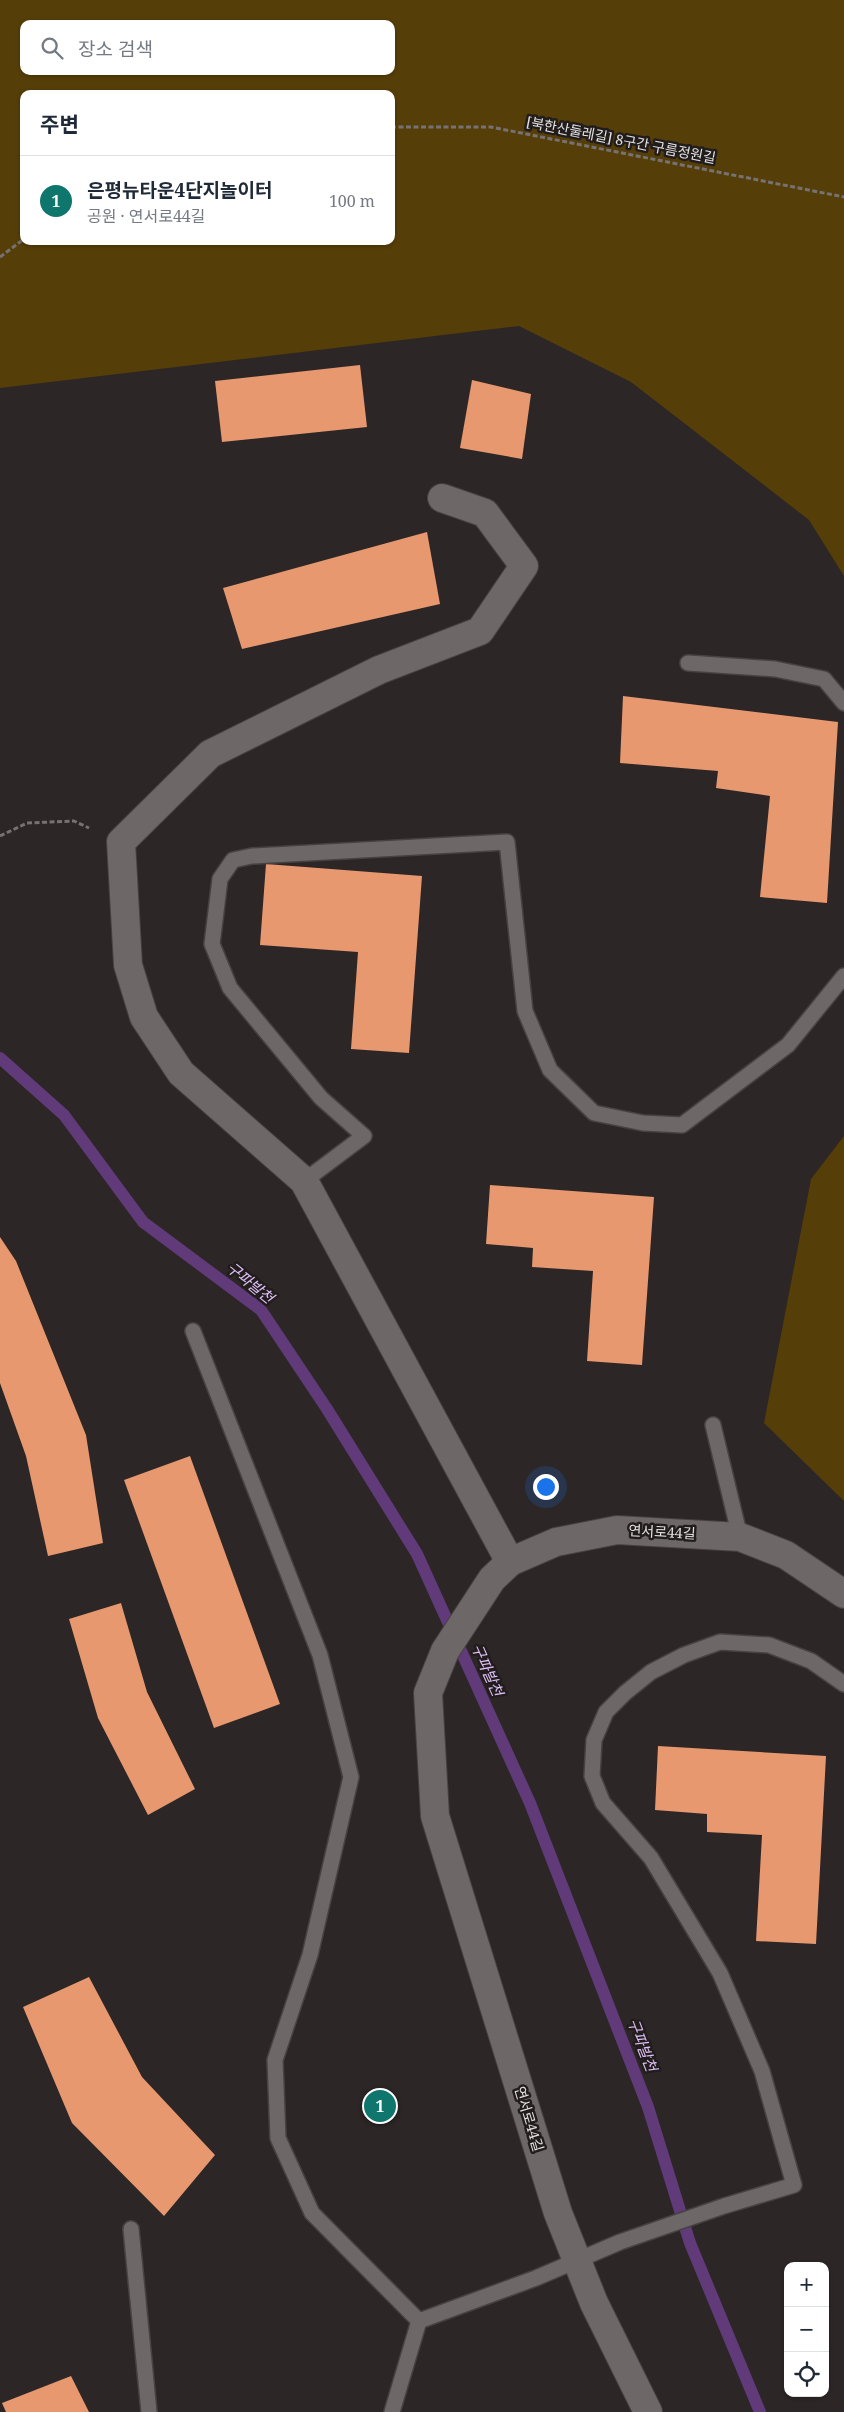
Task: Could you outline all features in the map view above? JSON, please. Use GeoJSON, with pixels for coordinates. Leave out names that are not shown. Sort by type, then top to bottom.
{"type":"FeatureCollection","features":[{"type":"Feature","properties":{"kind":"street"},"geometry":{"type":"LineString","coordinates":[[442,498],[486,513],[524,566],[480,631],[379,670],[210,754],[121,842],[128,965],[144,1017],[181,1073],[304,1181],[510,1562]]}},
{"type":"Feature","properties":{"kind":"street","name":"연서로44길"},"geometry":{"type":"LineString","coordinates":[[648,2412],[575,2260],[558,2213],[435,1816],[428,1693],[445,1651],[492,1579],[510,1562],[556,1542],[617,1530],[740,1536],[786,1555],[844,1594]]}},
{"type":"Feature","properties":{"kind":"lane"},"geometry":{"type":"LineString","coordinates":[[688,663],[775,669],[824,679],[844,703]]}},
{"type":"Feature","properties":{"kind":"lane"},"geometry":{"type":"LineString","coordinates":[[304,1181],[364,1136],[321,1098],[230,988],[212,944],[220,878],[233,860],[252,856],[506,842],[525,1011],[550,1070],[594,1113],[643,1123],[682,1126],[788,1045],[844,976]]}},
{"type":"Feature","properties":{"kind":"lane"},"geometry":{"type":"LineString","coordinates":[[193,1331],[320,1655],[351,1777],[310,1955],[275,2060],[278,2138],[312,2213],[419,2321]]}},
{"type":"Feature","properties":{"kind":"lane"},"geometry":{"type":"LineString","coordinates":[[713,1425],[740,1536]]}},
{"type":"Feature","properties":{"kind":"lane"},"geometry":{"type":"LineString","coordinates":[[419,2321],[536,2278],[620,2242],[724,2206],[794,2185],[762,2071],[720,1973],[651,1858],[603,1803],[592,1776],[594,1740],[606,1712],[625,1693],[651,1672],[684,1655],[720,1642],[769,1645],[811,1661],[844,1684]]}},
{"type":"Feature","properties":{"kind":"lane"},"geometry":{"type":"LineString","coordinates":[[131,2229],[149,2412]]}},
{"type":"Feature","properties":{"kind":"lane"},"geometry":{"type":"LineString","coordinates":[[392,2412],[419,2321]]}},
{"type":"Feature","properties":{"kind":"path","name":"[북한산둘레길] 8구간 구름정원길"},"geometry":{"type":"LineString","coordinates":[[395,127],[491,127],[844,196]]}},
{"type":"Feature","properties":{"kind":"path"},"geometry":{"type":"LineString","coordinates":[[0,257],[20,242]]}},
{"type":"Feature","properties":{"kind":"path"},"geometry":{"type":"LineString","coordinates":[[0,836],[27,823],[74,821],[121,842]]}},
{"type":"Feature","properties":{"kind":"shaded area"},"geometry":{"type":"Polygon","coordinates":[[[0,0],[844,0],[844,576],[809,520],[631,382],[519,326],[0,388],[0,0]]]}},
{"type":"Feature","properties":{"kind":"shaded area"},"geometry":{"type":"Polygon","coordinates":[[[844,1136],[844,1501],[764,1423],[811,1179],[844,1136]]]}},
{"type":"Feature","properties":{"kind":"building"},"geometry":{"type":"Polygon","coordinates":[[[360,365],[367,427],[222,442],[215,381],[360,365]]]}},
{"type":"Feature","properties":{"kind":"building"},"geometry":{"type":"Polygon","coordinates":[[[472,380],[531,394],[522,459],[460,448],[472,380]]]}},
{"type":"Feature","properties":{"kind":"building"},"geometry":{"type":"Polygon","coordinates":[[[427,532],[440,604],[242,649],[223,588],[427,532]]]}},
{"type":"Feature","properties":{"kind":"building"},"geometry":{"type":"Polygon","coordinates":[[[623,696],[838,722],[827,903],[760,897],[770,796],[716,788],[718,771],[620,763],[623,696]]]}},
{"type":"Feature","properties":{"kind":"building"},"geometry":{"type":"Polygon","coordinates":[[[266,864],[422,876],[409,1053],[351,1049],[358,952],[260,945],[266,864]]]}},
{"type":"Feature","properties":{"kind":"building"},"geometry":{"type":"Polygon","coordinates":[[[490,1185],[654,1197],[642,1365],[587,1361],[593,1271],[532,1267],[533,1248],[486,1244],[490,1185]]]}},
{"type":"Feature","properties":{"kind":"building"},"geometry":{"type":"Polygon","coordinates":[[[0,1237],[16,1261],[86,1435],[103,1543],[48,1556],[26,1456],[0,1383],[0,1237]]]}},
{"type":"Feature","properties":{"kind":"building"},"geometry":{"type":"Polygon","coordinates":[[[190,1456],[280,1704],[214,1728],[124,1480],[190,1456]]]}},
{"type":"Feature","properties":{"kind":"building"},"geometry":{"type":"Polygon","coordinates":[[[121,1603],[147,1692],[195,1789],[148,1815],[98,1718],[69,1619],[121,1603]]]}},
{"type":"Feature","properties":{"kind":"building"},"geometry":{"type":"Polygon","coordinates":[[[658,1746],[826,1756],[816,1944],[756,1941],[762,1835],[707,1832],[707,1814],[655,1810],[658,1746]]]}},
{"type":"Feature","properties":{"kind":"building"},"geometry":{"type":"Polygon","coordinates":[[[89,1977],[142,2077],[215,2155],[164,2216],[72,2123],[23,2007],[89,1977]]]}},
{"type":"Feature","properties":{"kind":"building"},"geometry":{"type":"Polygon","coordinates":[[[71,2376],[89,2412],[6,2412],[2,2403],[71,2376]]]}},
{"type":"Feature","properties":{"kind":"waterway","name":"구파발천"},"geometry":{"type":"LineString","coordinates":[[0,1058],[64,1115],[143,1222],[261,1310],[327,1409],[417,1554],[530,1803],[648,2107],[690,2243],[760,2412]]}},
{"type":"Feature","properties":{"kind":"place","name":"은평뉴타운4단지놀이터"},"geometry":{"type":"Point","coordinates":[380,2106]}}]}
